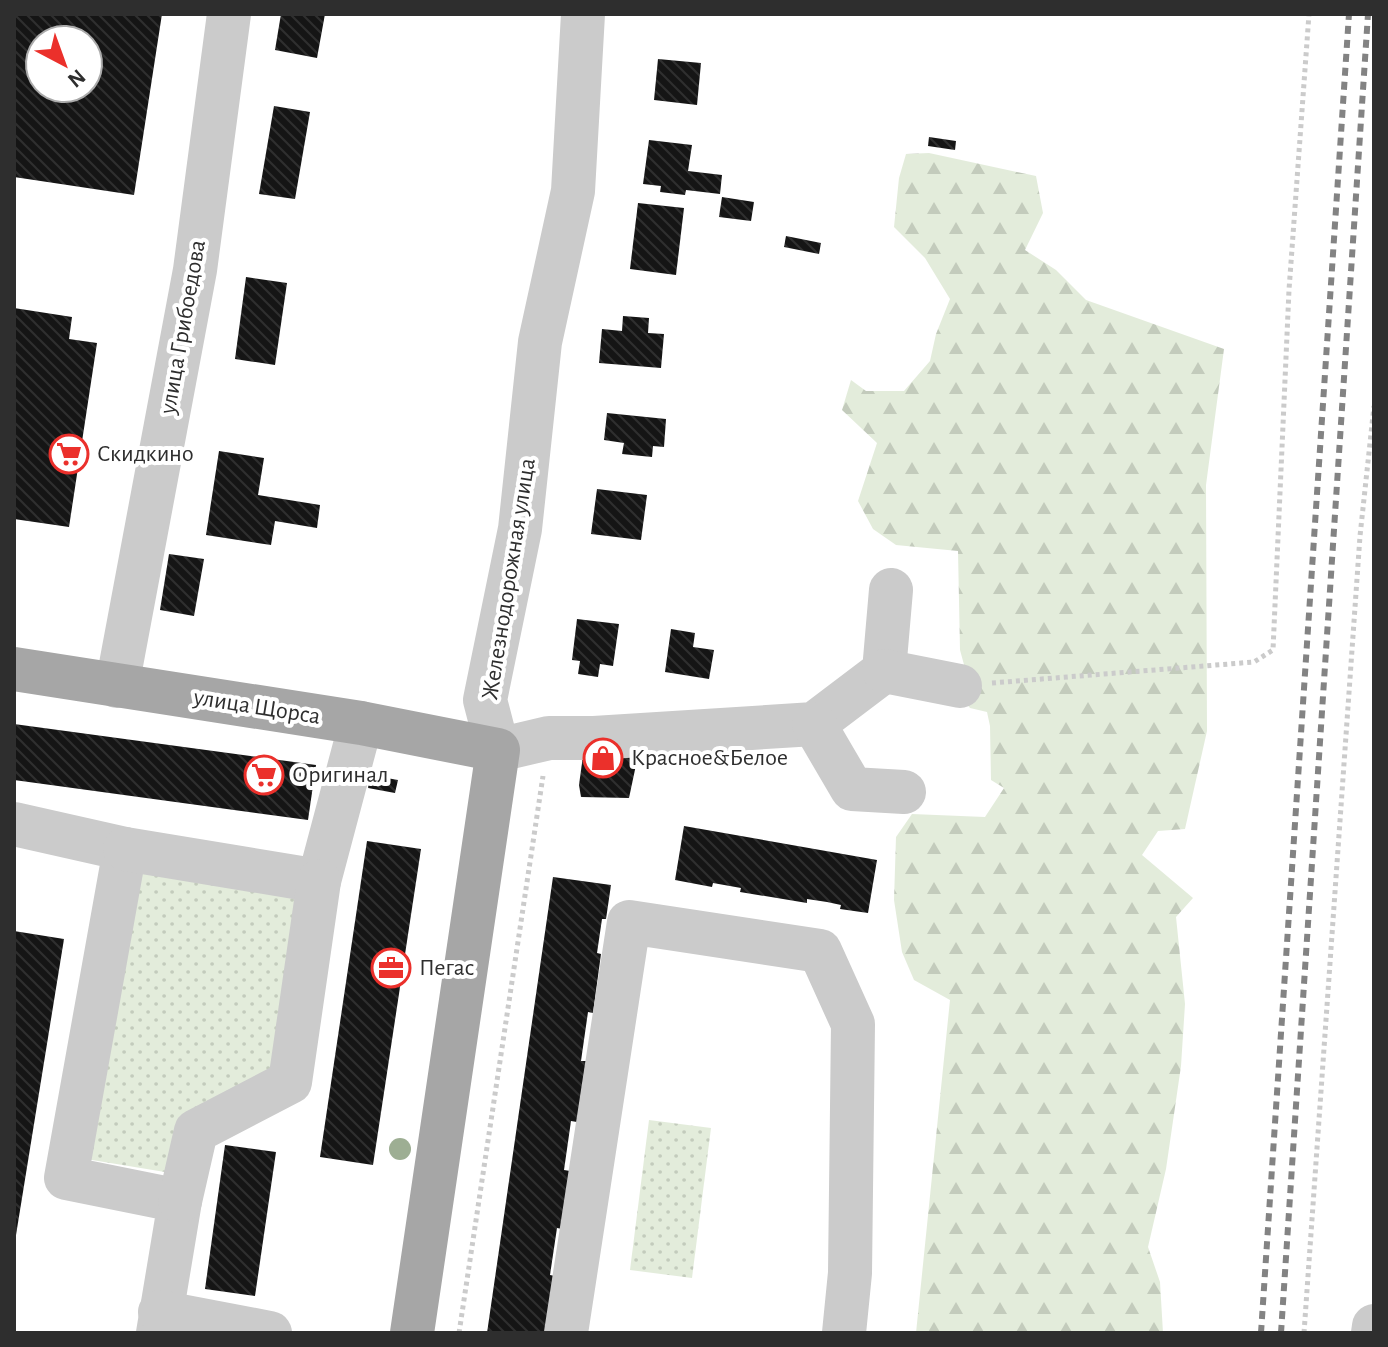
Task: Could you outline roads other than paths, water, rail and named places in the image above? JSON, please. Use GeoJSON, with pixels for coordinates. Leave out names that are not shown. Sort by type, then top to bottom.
{"type":"FeatureCollection","features":[{"type":"Feature","properties":{"kind":"main road","name":"улица Щорса"},"geometry":{"type":"LineString","coordinates":[[14,669],[361,723],[498,750]]}},
{"type":"Feature","properties":{"kind":"main road","name":"Железнодорожная улица"},"geometry":{"type":"LineString","coordinates":[[412,1333],[498,750]]}},
{"type":"Feature","properties":{"kind":"street","name":"улица Грибоедова"},"geometry":{"type":"LineString","coordinates":[[117,686],[195,270],[229,14]]}},
{"type":"Feature","properties":{"kind":"street","name":"Железнодорожная улица"},"geometry":{"type":"LineString","coordinates":[[498,750],[485,700],[520,529],[540,342],[573,191],[583,14]]}},
{"type":"Feature","properties":{"kind":"street"},"geometry":{"type":"LineString","coordinates":[[498,750],[549,738],[814,724],[884,671],[891,590]]}},
{"type":"Feature","properties":{"kind":"street"},"geometry":{"type":"LineString","coordinates":[[884,671],[960,686]]}},
{"type":"Feature","properties":{"kind":"street"},"geometry":{"type":"LineString","coordinates":[[270,1333],[159,1323],[180,1201],[196,1131],[290,1082],[319,881],[361,723]]}},
{"type":"Feature","properties":{"kind":"street"},"geometry":{"type":"LineString","coordinates":[[814,724],[852,789],[904,792]]}},
{"type":"Feature","properties":{"kind":"street"},"geometry":{"type":"LineString","coordinates":[[14,824],[125,849],[319,881]]}},
{"type":"Feature","properties":{"kind":"street"},"geometry":{"type":"LineString","coordinates":[[125,849],[66,1178],[180,1201]]}},
{"type":"Feature","properties":{"kind":"street"},"geometry":{"type":"LineString","coordinates":[[566,1333],[629,922],[820,951],[853,1024],[850,1273],[844,1333]]}},
{"type":"Feature","properties":{"kind":"street"},"geometry":{"type":"LineString","coordinates":[[1373,1333],[1374,1326]]}},
{"type":"Feature","properties":{"kind":"railway"},"geometry":{"type":"LineString","coordinates":[[1261,1333],[1349,14]]}},
{"type":"Feature","properties":{"kind":"railway"},"geometry":{"type":"LineString","coordinates":[[1281,1333],[1368,14]]}},
{"type":"Feature","properties":{"kind":"place","name":"Скидкино"},"geometry":{"type":"Point","coordinates":[69,454]}},
{"type":"Feature","properties":{"kind":"place","name":"Красное&Белое"},"geometry":{"type":"Point","coordinates":[603,758]}},
{"type":"Feature","properties":{"kind":"place","name":"Оригинал"},"geometry":{"type":"Point","coordinates":[264,775]}},
{"type":"Feature","properties":{"kind":"place","name":"Пегас"},"geometry":{"type":"Point","coordinates":[391,968]}}]}
